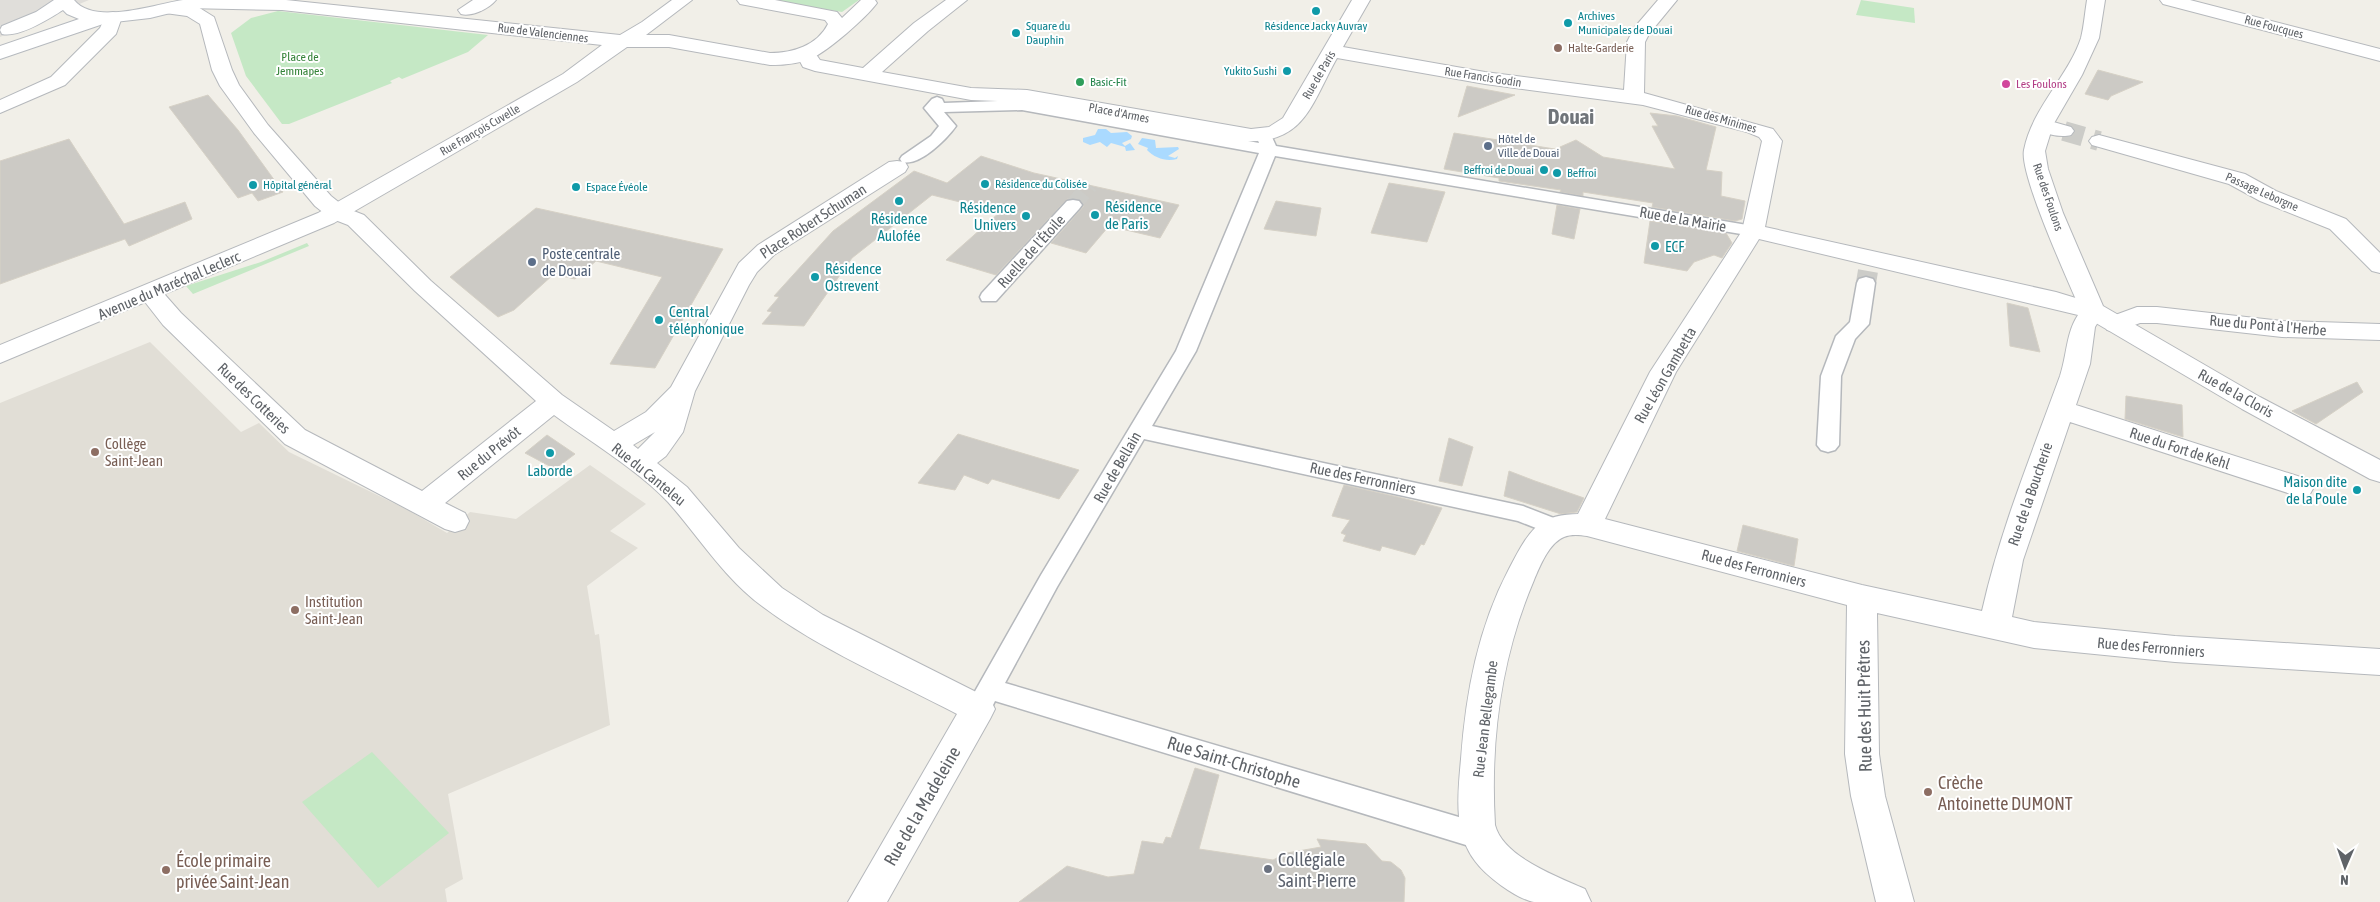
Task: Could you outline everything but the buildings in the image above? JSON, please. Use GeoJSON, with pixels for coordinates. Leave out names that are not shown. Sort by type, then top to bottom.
{"type":"FeatureCollection","features":[{"type":"Feature","properties":{"kind":"street","name":"Rue de Valenciennes"},"geometry":{"type":"LineString","coordinates":[[365,0],[619,27],[635,26],[658,19]]}},
{"type":"Feature","properties":{"kind":"street"},"geometry":{"type":"LineString","coordinates":[[467,10],[487,0]]}},
{"type":"Feature","properties":{"kind":"street"},"geometry":{"type":"LineString","coordinates":[[658,19],[683,0]]}},
{"type":"Feature","properties":{"kind":"street"},"geometry":{"type":"LineString","coordinates":[[746,0],[829,23],[851,20],[870,2]]}},
{"type":"Feature","properties":{"kind":"street"},"geometry":{"type":"LineString","coordinates":[[829,23],[806,54],[810,63],[876,77],[921,27],[957,0]]}},
{"type":"Feature","properties":{"kind":"street","name":"Rue de Paris"},"geometry":{"type":"LineString","coordinates":[[1266,142],[1291,122],[1361,0]]}},
{"type":"Feature","properties":{"kind":"street"},"geometry":{"type":"LineString","coordinates":[[1634,97],[1636,42],[1641,32],[1668,0]]}},
{"type":"Feature","properties":{"kind":"street","name":"Rue des Foulons"},"geometry":{"type":"LineString","coordinates":[[2093,311],[2052,212],[2037,169],[2034,151],[2043,125],[2072,75],[2090,38],[2096,0]]}},
{"type":"Feature","properties":{"kind":"street","name":"Rue Foucques"},"geometry":{"type":"LineString","coordinates":[[2169,0],[2380,55]]}},
{"type":"Feature","properties":{"kind":"street"},"geometry":{"type":"LineString","coordinates":[[0,34],[42,16],[65,1],[79,13],[110,17]]}},
{"type":"Feature","properties":{"kind":"street","name":"Rue de Valenciennes"},"geometry":{"type":"LineString","coordinates":[[171,9],[196,2],[282,5],[621,42],[659,40],[692,44],[770,59],[787,59],[806,54]]}},
{"type":"Feature","properties":{"kind":"street"},"geometry":{"type":"LineString","coordinates":[[0,53],[61,30],[110,17],[171,9]]}},
{"type":"Feature","properties":{"kind":"street","name":"Rue du Canteleu"},"geometry":{"type":"LineString","coordinates":[[171,9],[192,11],[208,21],[222,70],[230,86],[261,129],[323,201],[336,212],[356,220],[423,286],[553,401],[639,462],[688,506],[728,556],[771,597],[812,624],[983,699]]}},
{"type":"Feature","properties":{"kind":"street"},"geometry":{"type":"LineString","coordinates":[[0,107],[58,80],[109,30],[110,17]]}},
{"type":"Feature","properties":{"kind":"street","name":"Rue François Cuvelle"},"geometry":{"type":"LineString","coordinates":[[336,212],[570,78],[621,42],[658,19]]}},
{"type":"Feature","properties":{"kind":"street"},"geometry":{"type":"LineString","coordinates":[[570,78],[622,52],[654,46],[692,44]]}},
{"type":"Feature","properties":{"kind":"street","name":"Rue Francis Godin"},"geometry":{"type":"LineString","coordinates":[[1332,51],[1485,78],[1634,97]]}},
{"type":"Feature","properties":{"kind":"street","name":"Place d'Armes"},"geometry":{"type":"LineString","coordinates":[[876,77],[971,94],[1027,96],[1225,132],[1266,142]]}},
{"type":"Feature","properties":{"kind":"street"},"geometry":{"type":"LineString","coordinates":[[932,108],[945,95]]}},
{"type":"Feature","properties":{"kind":"street","name":"Rue des Minimes"},"geometry":{"type":"LineString","coordinates":[[1634,97],[1676,106],[1754,128],[1769,137],[1772,145],[1753,231]]}},
{"type":"Feature","properties":{"kind":"street","name":"Rue de la Mairie"},"geometry":{"type":"LineString","coordinates":[[932,108],[1022,105],[1266,142],[1753,231],[1868,271],[2056,300],[2093,311]]}},
{"type":"Feature","properties":{"kind":"street","name":"Place Robert Schuman"},"geometry":{"type":"LineString","coordinates":[[639,462],[656,449],[669,432],[682,391],[737,285],[753,262],[766,250],[903,163],[937,139],[948,126],[932,108]]}},
{"type":"Feature","properties":{"kind":"street"},"geometry":{"type":"LineString","coordinates":[[2043,125],[2064,131]]}},
{"type":"Feature","properties":{"kind":"street","name":"Passage Leborgne"},"geometry":{"type":"LineString","coordinates":[[2099,141],[2236,178],[2268,196],[2338,224],[2380,266]]}},
{"type":"Feature","properties":{"kind":"street","name":"Rue de Bellain"},"geometry":{"type":"LineString","coordinates":[[983,699],[1138,430],[1186,351],[1200,322],[1266,142]]}},
{"type":"Feature","properties":{"kind":"street","name":"Ruelle de l'Étoile"},"geometry":{"type":"LineString","coordinates":[[989,297],[1073,205]]}},
{"type":"Feature","properties":{"kind":"street","name":"Avenue du Maréchal Leclerc"},"geometry":{"type":"LineString","coordinates":[[0,355],[302,230],[336,212]]}},
{"type":"Feature","properties":{"kind":"street","name":"Rue Léon Gambetta"},"geometry":{"type":"LineString","coordinates":[[1587,524],[1663,372],[1753,231]]}},
{"type":"Feature","properties":{"kind":"street"},"geometry":{"type":"LineString","coordinates":[[1828,445],[1831,376],[1846,336],[1859,324],[1868,271]]}},
{"type":"Feature","properties":{"kind":"street","name":"Rue des Cotteries"},"geometry":{"type":"LineString","coordinates":[[150,294],[172,319],[285,430],[311,446],[455,521]]}},
{"type":"Feature","properties":{"kind":"street","name":"Rue de la Cloris"},"geometry":{"type":"LineString","coordinates":[[2093,311],[2251,403],[2380,472]]}},
{"type":"Feature","properties":{"kind":"street","name":"Rue de la Boucherie"},"geometry":{"type":"LineString","coordinates":[[1994,627],[2008,560],[2077,364],[2083,327],[2093,311]]}},
{"type":"Feature","properties":{"kind":"street","name":"Rue du Pont à l'Herbe"},"geometry":{"type":"LineString","coordinates":[[2116,324],[2137,315],[2157,315],[2282,329],[2380,332]]}},
{"type":"Feature","properties":{"kind":"street","name":"Place Robert Schuman"},"geometry":{"type":"LineString","coordinates":[[613,444],[655,419],[682,391]]}},
{"type":"Feature","properties":{"kind":"street","name":"Rue du Prévôt"},"geometry":{"type":"LineString","coordinates":[[425,504],[553,401]]}},
{"type":"Feature","properties":{"kind":"street","name":"Rue du Fort de Kehl"},"geometry":{"type":"LineString","coordinates":[[2060,409],[2300,487]]}},
{"type":"Feature","properties":{"kind":"street","name":"Rue des Ferronniers"},"geometry":{"type":"LineString","coordinates":[[1138,430],[1523,514],[1556,528],[1565,525],[1587,524],[1862,597],[2034,635],[2102,643],[2380,662]]}},
{"type":"Feature","properties":{"kind":"street","name":"Rue Jean Bellegambe"},"geometry":{"type":"LineString","coordinates":[[1479,836],[1475,808],[1490,660],[1499,630],[1532,554],[1547,534],[1556,528]]}},
{"type":"Feature","properties":{"kind":"street","name":"Rue des Huit Prêtres"},"geometry":{"type":"LineString","coordinates":[[1862,597],[1862,754],[1868,796],[1895,902]]}},
{"type":"Feature","properties":{"kind":"street","name":"Rue Saint-Christophe"},"geometry":{"type":"LineString","coordinates":[[983,699],[1479,836]]}},
{"type":"Feature","properties":{"kind":"street","name":"Rue de la Madeleine"},"geometry":{"type":"LineString","coordinates":[[867,902],[983,699]]}},
{"type":"Feature","properties":{"kind":"street"},"geometry":{"type":"LineString","coordinates":[[1479,836],[1488,850],[1502,865],[1572,902]]}},
{"type":"Feature","properties":{"kind":"shaded area"},"geometry":{"type":"Polygon","coordinates":[[[0,0],[89,0],[0,37],[0,0]]]}},
{"type":"Feature","properties":{"kind":"shaded area","name":"Institution Saint-Jean"},"geometry":{"type":"Polygon","coordinates":[[[150,342],[241,432],[259,423],[289,452],[408,510],[447,533],[470,512],[516,519],[590,465],[646,504],[610,531],[638,548],[587,586],[595,635],[599,634],[610,725],[448,794],[463,879],[445,889],[447,902],[0,902],[0,403],[150,342]]]}},
{"type":"Feature","properties":{"kind":"green space"},"geometry":{"type":"Polygon","coordinates":[[[771,0],[859,0],[842,12],[771,0]]]}},
{"type":"Feature","properties":{"kind":"green space"},"geometry":{"type":"Polygon","coordinates":[[[1861,0],[1914,8],[1915,23],[1856,15],[1861,0]]]}},
{"type":"Feature","properties":{"kind":"green space","name":"Place de Jemmapes"},"geometry":{"type":"Polygon","coordinates":[[[278,11],[488,35],[468,52],[402,79],[399,77],[390,81],[392,83],[289,124],[282,124],[246,76],[231,33],[251,18],[278,11]]]}},
{"type":"Feature","properties":{"kind":"green space"},"geometry":{"type":"Polygon","coordinates":[[[307,243],[309,246],[193,294],[186,286],[261,262],[307,243]]]}},
{"type":"Feature","properties":{"kind":"green space"},"geometry":{"type":"Polygon","coordinates":[[[372,752],[449,833],[378,888],[302,802],[372,752]]]}},
{"type":"Feature","properties":{"kind":"water"},"geometry":{"type":"Polygon","coordinates":[[[1098,129],[1106,129],[1111,133],[1127,132],[1132,136],[1131,139],[1122,143],[1125,146],[1130,143],[1135,150],[1126,151],[1125,147],[1111,143],[1107,147],[1100,142],[1090,145],[1083,142],[1083,138],[1095,135],[1098,129]]]}},
{"type":"Feature","properties":{"kind":"water"},"geometry":{"type":"Polygon","coordinates":[[[1142,138],[1155,140],[1156,148],[1178,147],[1179,149],[1168,156],[1175,158],[1178,156],[1177,159],[1165,160],[1154,155],[1147,150],[1148,148],[1138,144],[1142,138]]]}},
{"type":"Feature","properties":{"kind":"tunnel"},"geometry":{"type":"LineString","coordinates":[[2064,131],[2099,141]]}},
{"type":"Feature","properties":{"kind":"tunnel"},"geometry":{"type":"LineString","coordinates":[[1073,205],[1090,185]]}},
{"type":"Feature","properties":{"kind":"tunnel"},"geometry":{"type":"LineString","coordinates":[[1866,283],[1868,271]]}},
{"type":"Feature","properties":{"kind":"place","name":"Résidence Jacky Auvray"},"geometry":{"type":"Point","coordinates":[1316,11]}},
{"type":"Feature","properties":{"kind":"place","name":"Archives Municipales de Douai"},"geometry":{"type":"Point","coordinates":[1568,23]}},
{"type":"Feature","properties":{"kind":"place","name":"Square du Dauphin"},"geometry":{"type":"Point","coordinates":[1016,33]}},
{"type":"Feature","properties":{"kind":"place","name":"Halte-Garderie"},"geometry":{"type":"Point","coordinates":[1558,48]}},
{"type":"Feature","properties":{"kind":"place","name":"Yukito Sushi"},"geometry":{"type":"Point","coordinates":[1287,71]}},
{"type":"Feature","properties":{"kind":"place","name":"Basic-Fit"},"geometry":{"type":"Point","coordinates":[1080,82]}},
{"type":"Feature","properties":{"kind":"place","name":"Les Foulons"},"geometry":{"type":"Point","coordinates":[2006,84]}},
{"type":"Feature","properties":{"kind":"place","name":"Hôtel de Ville de Douai"},"geometry":{"type":"Point","coordinates":[1488,146]}},
{"type":"Feature","properties":{"kind":"place","name":"Beffroi de Douai"},"geometry":{"type":"Point","coordinates":[1544,170]}},
{"type":"Feature","properties":{"kind":"place","name":"Beffroi"},"geometry":{"type":"Point","coordinates":[1557,173]}},
{"type":"Feature","properties":{"kind":"place","name":"Résidence du Colisée"},"geometry":{"type":"Point","coordinates":[985,184]}},
{"type":"Feature","properties":{"kind":"place","name":"Hôpital général"},"geometry":{"type":"Point","coordinates":[253,185]}},
{"type":"Feature","properties":{"kind":"place","name":"Espace Évéole"},"geometry":{"type":"Point","coordinates":[576,187]}},
{"type":"Feature","properties":{"kind":"place","name":"Résidence Aulofée"},"geometry":{"type":"Point","coordinates":[899,201]}},
{"type":"Feature","properties":{"kind":"place","name":"Résidence de Paris"},"geometry":{"type":"Point","coordinates":[1095,215]}},
{"type":"Feature","properties":{"kind":"place","name":"Résidence Univers"},"geometry":{"type":"Point","coordinates":[1026,216]}},
{"type":"Feature","properties":{"kind":"place","name":"ECF"},"geometry":{"type":"Point","coordinates":[1655,246]}},
{"type":"Feature","properties":{"kind":"place","name":"Poste centrale de Douai"},"geometry":{"type":"Point","coordinates":[532,262]}},
{"type":"Feature","properties":{"kind":"place","name":"Résidence Ostrevent"},"geometry":{"type":"Point","coordinates":[815,277]}},
{"type":"Feature","properties":{"kind":"place","name":"Central téléphonique"},"geometry":{"type":"Point","coordinates":[659,320]}},
{"type":"Feature","properties":{"kind":"place","name":"Collège Saint-Jean"},"geometry":{"type":"Point","coordinates":[95,452]}},
{"type":"Feature","properties":{"kind":"place","name":"Laborde"},"geometry":{"type":"Point","coordinates":[550,453]}},
{"type":"Feature","properties":{"kind":"place","name":"Maison dite de la Poule"},"geometry":{"type":"Point","coordinates":[2357,490]}},
{"type":"Feature","properties":{"kind":"place","name":"Institution Saint-Jean"},"geometry":{"type":"Point","coordinates":[295,610]}},
{"type":"Feature","properties":{"kind":"place","name":"Crèche Antoinette DUMONT"},"geometry":{"type":"Point","coordinates":[1928,792]}},
{"type":"Feature","properties":{"kind":"place","name":"Collégiale Saint-Pierre"},"geometry":{"type":"Point","coordinates":[1268,869]}},
{"type":"Feature","properties":{"kind":"place","name":"École primaire privée Saint-Jean"},"geometry":{"type":"Point","coordinates":[166,870]}},
{"type":"Feature","properties":{"kind":"district","name":"Douai"},"geometry":{"type":"Point","coordinates":[1571,116]}}]}
